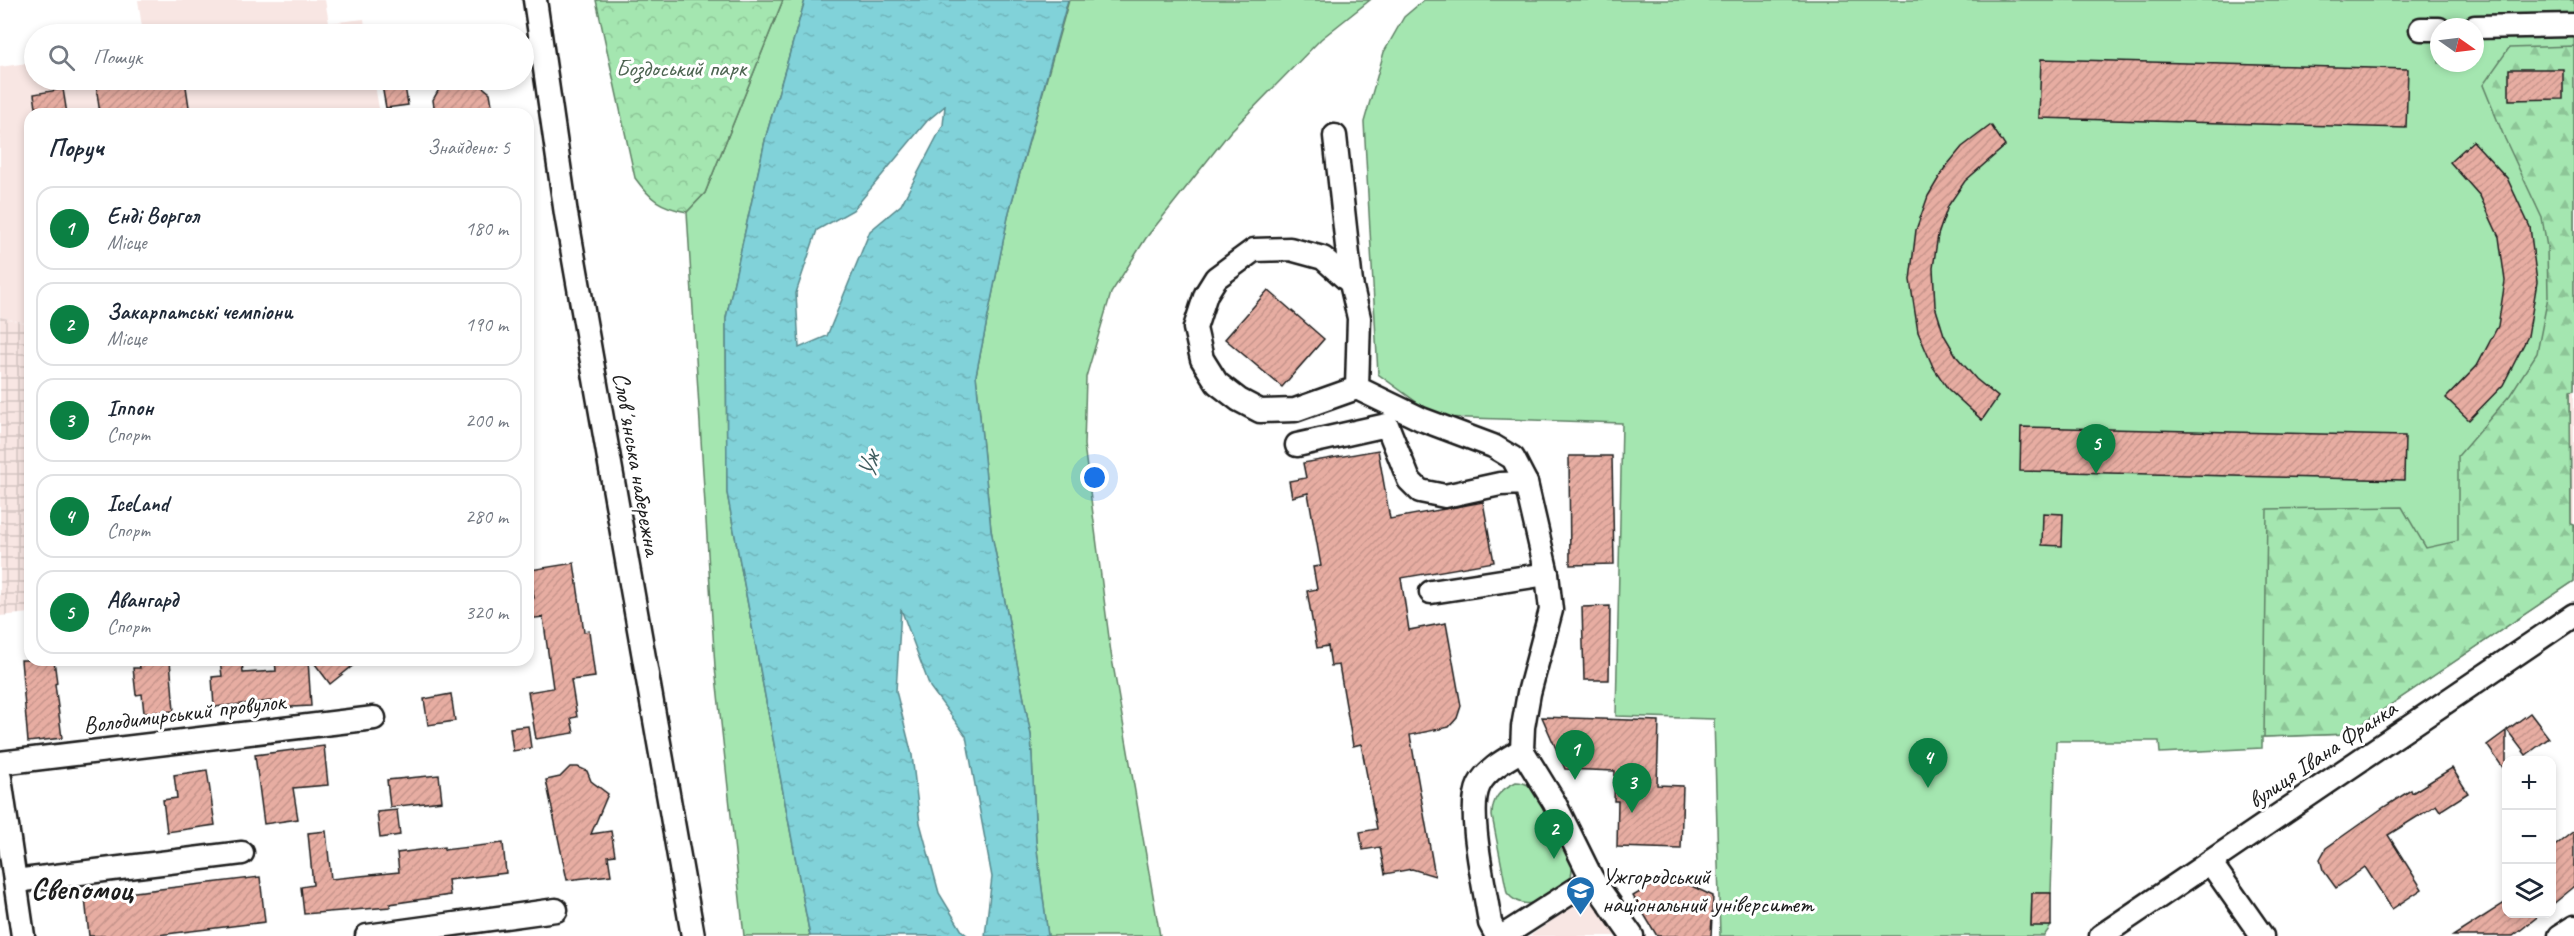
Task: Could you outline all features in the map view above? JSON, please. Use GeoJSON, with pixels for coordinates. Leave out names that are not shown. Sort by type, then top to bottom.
{"type":"FeatureCollection","features":[{"type":"Feature","properties":{"kind":"street","name":"Словʼянська набережна"},"geometry":{"type":"LineString","coordinates":[[536,0],[566,213],[693,936]]}},
{"type":"Feature","properties":{"kind":"street"},"geometry":{"type":"LineString","coordinates":[[2484,27],[2574,25]]}},
{"type":"Feature","properties":{"kind":"street"},"geometry":{"type":"LineString","coordinates":[[1335,135],[1351,283],[1359,318],[1357,388]]}},
{"type":"Feature","properties":{"kind":"street"},"geometry":{"type":"LineString","coordinates":[[1351,283],[1323,258],[1290,249],[1254,250],[1216,278],[1206,294],[1195,328],[1202,359],[1217,383],[1239,400],[1260,411],[1295,410],[1357,388],[1421,419],[1493,446],[1513,458],[1526,483],[1547,574],[1551,610],[1529,693],[1523,727],[1522,750],[1554,802],[1592,879],[1632,936]]}},
{"type":"Feature","properties":{"kind":"street"},"geometry":{"type":"LineString","coordinates":[[1298,445],[1387,425],[1409,480],[1420,491],[1445,496],[1500,484],[1526,483]]}},
{"type":"Feature","properties":{"kind":"street"},"geometry":{"type":"LineString","coordinates":[[1431,592],[1547,574]]}},
{"type":"Feature","properties":{"kind":"street","name":"вулиця Івана Франка"},"geometry":{"type":"LineString","coordinates":[[2101,936],[2574,615]]}},
{"type":"Feature","properties":{"kind":"street","name":"Володимирський провулок"},"geometry":{"type":"LineString","coordinates":[[0,763],[374,718]]}},
{"type":"Feature","properties":{"kind":"street"},"geometry":{"type":"LineString","coordinates":[[1497,936],[1490,923],[1474,811],[1479,785],[1494,768],[1522,750]]}},
{"type":"Feature","properties":{"kind":"street"},"geometry":{"type":"LineString","coordinates":[[0,778],[23,936]]}},
{"type":"Feature","properties":{"kind":"street"},"geometry":{"type":"LineString","coordinates":[[15,881],[242,853]]}},
{"type":"Feature","properties":{"kind":"street"},"geometry":{"type":"LineString","coordinates":[[2211,862],[2262,936]]}},
{"type":"Feature","properties":{"kind":"street"},"geometry":{"type":"LineString","coordinates":[[1503,936],[1592,879]]}},
{"type":"Feature","properties":{"kind":"street"},"geometry":{"type":"LineString","coordinates":[[367,936],[556,910]]}},
{"type":"Feature","properties":{"kind":"street"},"geometry":{"type":"LineString","coordinates":[[2560,936],[2574,927]]}},
{"type":"Feature","properties":{"kind":"shaded area"},"geometry":{"type":"Polygon","coordinates":[[[138,0],[325,0],[329,23],[364,19],[365,24],[142,24],[138,0]]]}},
{"type":"Feature","properties":{"kind":"shaded area"},"geometry":{"type":"Polygon","coordinates":[[[24,63],[24,90],[376,90],[379,108],[24,108],[24,323],[0,317],[0,67],[24,63]]]}},
{"type":"Feature","properties":{"kind":"shaded area"},"geometry":{"type":"Polygon","coordinates":[[[0,317],[24,323],[24,614],[0,616],[0,317]]]}},
{"type":"Feature","properties":{"kind":"shaded area"},"geometry":{"type":"Polygon","coordinates":[[[2574,390],[2574,525],[2571,525],[2570,391],[2574,390]]]}},
{"type":"Feature","properties":{"kind":"shaded area","name":"Ужгородський національний університет"},"geometry":{"type":"Polygon","coordinates":[[[1589,895],[1616,936],[1530,936],[1589,895]]]}},
{"type":"Feature","properties":{"kind":"green space","name":"Боздоський парк"},"geometry":{"type":"Polygon","coordinates":[[[596,0],[783,0],[705,193],[687,212],[663,205],[646,192],[635,178],[596,0]]]}},
{"type":"Feature","properties":{"kind":"green space"},"geometry":{"type":"Polygon","coordinates":[[[783,0],[805,0],[766,136],[726,318],[727,493],[810,936],[744,936],[715,667],[687,212],[705,193],[783,0]]]}},
{"type":"Feature","properties":{"kind":"green space"},"geometry":{"type":"Polygon","coordinates":[[[1069,0],[1370,0],[1321,39],[1230,132],[1146,238],[1111,293],[1086,377],[1084,445],[1111,653],[1160,936],[1048,936],[1036,842],[1031,735],[991,530],[976,375],[1009,212],[1069,0]]]}},
{"type":"Feature","properties":{"kind":"green space"},"geometry":{"type":"Polygon","coordinates":[[[1424,0],[2574,0],[2574,390],[2570,391],[2574,581],[2347,734],[2262,737],[2262,748],[2160,753],[2159,741],[2056,741],[2051,893],[2032,893],[2031,925],[2051,926],[2044,936],[1720,936],[1714,719],[1616,716],[1622,423],[1437,417],[1378,374],[1364,122],[1384,52],[1404,17],[1424,0]]]}},
{"type":"Feature","properties":{"kind":"green space"},"geometry":{"type":"Polygon","coordinates":[[[2574,46],[2574,390],[2570,391],[2574,581],[2347,734],[2264,737],[2267,509],[2402,507],[2426,548],[2458,541],[2458,456],[2510,395],[2537,353],[2548,297],[2547,247],[2542,218],[2483,85],[2509,48],[2574,46]]]}},
{"type":"Feature","properties":{"kind":"green space"},"geometry":{"type":"Polygon","coordinates":[[[1516,782],[1529,786],[1540,800],[1565,841],[1571,857],[1572,874],[1568,884],[1537,902],[1522,903],[1514,900],[1507,893],[1492,816],[1495,799],[1516,782]]]}},
{"type":"Feature","properties":{"kind":"water","name":"Уж"},"geometry":{"type":"Polygon","coordinates":[[[805,0],[1068,0],[1009,212],[976,375],[991,530],[1031,735],[1036,842],[1048,936],[985,936],[992,877],[966,736],[930,687],[901,609],[896,691],[912,755],[920,823],[939,893],[962,931],[968,936],[810,936],[727,493],[726,318],[766,136],[805,0]],[[945,106],[927,121],[853,210],[817,230],[796,293],[799,348],[827,336],[870,231],[901,205],[943,125],[945,106]]]}},
{"type":"Feature","properties":{"kind":"building"},"geometry":{"type":"Polygon","coordinates":[[[2041,59],[2408,69],[2406,128],[2039,118],[2041,59]]]}},
{"type":"Feature","properties":{"kind":"building"},"geometry":{"type":"Polygon","coordinates":[[[2509,69],[2563,69],[2563,99],[2509,100],[2509,69]]]}},
{"type":"Feature","properties":{"kind":"building"},"geometry":{"type":"Polygon","coordinates":[[[63,90],[66,108],[36,108],[34,94],[63,90]]]}},
{"type":"Feature","properties":{"kind":"building"},"geometry":{"type":"Polygon","coordinates":[[[97,90],[186,90],[189,108],[99,108],[97,90]]]}},
{"type":"Feature","properties":{"kind":"building"},"geometry":{"type":"Polygon","coordinates":[[[383,90],[406,90],[408,105],[386,108],[383,90]]]}},
{"type":"Feature","properties":{"kind":"building"},"geometry":{"type":"Polygon","coordinates":[[[438,90],[486,90],[490,93],[492,108],[434,108],[433,100],[438,90]]]}},
{"type":"Feature","properties":{"kind":"building"},"geometry":{"type":"Polygon","coordinates":[[[1991,125],[2005,146],[1965,181],[1948,206],[1938,235],[1933,268],[1935,306],[1944,335],[1957,357],[1976,379],[1998,397],[1982,420],[1948,389],[1933,367],[1918,332],[1910,280],[1916,230],[1928,196],[1944,169],[1962,147],[1991,125]]]}},
{"type":"Feature","properties":{"kind":"building"},"geometry":{"type":"Polygon","coordinates":[[[2473,141],[2507,178],[2530,227],[2537,282],[2528,336],[2503,385],[2469,420],[2446,398],[2477,366],[2498,326],[2505,281],[2499,237],[2480,196],[2450,162],[2473,141]]]}},
{"type":"Feature","properties":{"kind":"building"},"geometry":{"type":"Polygon","coordinates":[[[1268,290],[1324,339],[1282,387],[1225,339],[1268,290]]]}},
{"type":"Feature","properties":{"kind":"building"},"geometry":{"type":"Polygon","coordinates":[[[2021,427],[2405,436],[2404,480],[2020,471],[2021,427]]]}},
{"type":"Feature","properties":{"kind":"building"},"geometry":{"type":"Polygon","coordinates":[[[1378,450],[1390,519],[1483,502],[1494,562],[1401,578],[1409,630],[1446,623],[1461,706],[1457,718],[1449,727],[1410,735],[1435,876],[1412,869],[1385,874],[1380,847],[1363,850],[1360,832],[1377,829],[1361,744],[1353,746],[1339,665],[1331,666],[1328,646],[1317,648],[1307,591],[1317,589],[1313,567],[1321,566],[1308,493],[1292,497],[1289,481],[1306,478],[1303,463],[1378,450]]]}},
{"type":"Feature","properties":{"kind":"building"},"geometry":{"type":"Polygon","coordinates":[[[1569,456],[1612,456],[1614,564],[1570,565],[1569,456]]]}},
{"type":"Feature","properties":{"kind":"building"},"geometry":{"type":"Polygon","coordinates":[[[2043,513],[2063,514],[2062,546],[2042,545],[2043,513]]]}},
{"type":"Feature","properties":{"kind":"building"},"geometry":{"type":"Polygon","coordinates":[[[574,563],[584,632],[589,631],[595,677],[571,680],[577,717],[571,718],[574,733],[536,739],[528,692],[553,688],[543,617],[534,618],[534,569],[574,563]]]}},
{"type":"Feature","properties":{"kind":"building"},"geometry":{"type":"Polygon","coordinates":[[[1610,606],[1609,680],[1584,680],[1582,607],[1610,606]]]}},
{"type":"Feature","properties":{"kind":"building"},"geometry":{"type":"Polygon","coordinates":[[[21,660],[24,660],[24,666],[55,666],[62,738],[28,742],[21,660]]]}},
{"type":"Feature","properties":{"kind":"building"},"geometry":{"type":"Polygon","coordinates":[[[140,666],[170,666],[174,711],[144,713],[142,694],[136,695],[133,668],[140,668],[140,666]]]}},
{"type":"Feature","properties":{"kind":"building"},"geometry":{"type":"Polygon","coordinates":[[[221,666],[242,666],[243,673],[276,671],[276,666],[308,666],[311,706],[271,708],[271,701],[214,707],[212,677],[222,676],[221,666]]]}},
{"type":"Feature","properties":{"kind":"building"},"geometry":{"type":"Polygon","coordinates":[[[316,666],[352,666],[330,684],[316,666]]]}},
{"type":"Feature","properties":{"kind":"building"},"geometry":{"type":"Polygon","coordinates":[[[451,694],[455,721],[428,725],[424,699],[451,694]]]}},
{"type":"Feature","properties":{"kind":"building"},"geometry":{"type":"Polygon","coordinates":[[[2530,713],[2549,738],[2526,755],[2507,730],[2530,713]]]}},
{"type":"Feature","properties":{"kind":"building"},"geometry":{"type":"Polygon","coordinates":[[[1542,717],[1659,721],[1657,785],[1683,786],[1681,849],[1617,847],[1618,801],[1614,801],[1615,771],[1565,769],[1542,717]]]}},
{"type":"Feature","properties":{"kind":"building"},"geometry":{"type":"Polygon","coordinates":[[[528,726],[531,748],[513,751],[510,728],[528,726]]]}},
{"type":"Feature","properties":{"kind":"building"},"geometry":{"type":"Polygon","coordinates":[[[2506,731],[2506,756],[2502,756],[2502,766],[2487,745],[2506,731]]]}},
{"type":"Feature","properties":{"kind":"building"},"geometry":{"type":"Polygon","coordinates":[[[324,746],[328,785],[293,788],[298,819],[264,824],[255,755],[324,746]]]}},
{"type":"Feature","properties":{"kind":"building"},"geometry":{"type":"Polygon","coordinates":[[[570,767],[578,767],[587,771],[591,781],[608,794],[591,834],[611,831],[615,855],[608,856],[611,875],[567,880],[546,780],[560,777],[570,767]]]}},
{"type":"Feature","properties":{"kind":"building"},"geometry":{"type":"Polygon","coordinates":[[[2452,768],[2468,793],[2440,811],[2436,805],[2388,835],[2422,889],[2392,909],[2365,867],[2336,888],[2323,870],[2320,859],[2326,848],[2384,807],[2452,768]]]}},
{"type":"Feature","properties":{"kind":"building"},"geometry":{"type":"Polygon","coordinates":[[[207,770],[215,825],[167,832],[163,800],[177,798],[174,775],[207,770]]]}},
{"type":"Feature","properties":{"kind":"building"},"geometry":{"type":"Polygon","coordinates":[[[439,775],[442,801],[390,807],[387,780],[439,775]]]}},
{"type":"Feature","properties":{"kind":"building"},"geometry":{"type":"Polygon","coordinates":[[[397,810],[400,835],[380,838],[377,812],[397,810]]]}},
{"type":"Feature","properties":{"kind":"building"},"geometry":{"type":"Polygon","coordinates":[[[326,831],[331,879],[399,872],[397,853],[503,843],[506,873],[448,880],[450,895],[390,904],[390,907],[304,914],[301,887],[313,885],[308,833],[326,831]]]}},
{"type":"Feature","properties":{"kind":"building"},"geometry":{"type":"Polygon","coordinates":[[[2574,831],[2574,887],[2556,902],[2556,864],[2556,845],[2574,831]]]}},
{"type":"Feature","properties":{"kind":"building"},"geometry":{"type":"Polygon","coordinates":[[[1668,875],[1713,896],[1711,936],[1657,936],[1633,896],[1668,875]]]}},
{"type":"Feature","properties":{"kind":"building"},"geometry":{"type":"Polygon","coordinates":[[[260,877],[265,922],[150,936],[89,936],[85,898],[260,877]]]}},
{"type":"Feature","properties":{"kind":"building"},"geometry":{"type":"Polygon","coordinates":[[[2032,893],[2051,893],[2051,926],[2031,926],[2032,893]]]}},
{"type":"Feature","properties":{"kind":"building"},"geometry":{"type":"Polygon","coordinates":[[[2502,905],[2502,918],[2536,918],[2513,936],[2453,936],[2502,905]]]}},
{"type":"Feature","properties":{"kind":"place","name":"Авангард"},"geometry":{"type":"Point","coordinates":[2096,474]}},
{"type":"Feature","properties":{"kind":"place","name":"Енді Воргол"},"geometry":{"type":"Point","coordinates":[1575,780]}},
{"type":"Feature","properties":{"kind":"place","name":"IceLand"},"geometry":{"type":"Point","coordinates":[1928,788]}},
{"type":"Feature","properties":{"kind":"place","name":"Іппон"},"geometry":{"type":"Point","coordinates":[1632,813]}},
{"type":"Feature","properties":{"kind":"place","name":"Закарпатські чемпіони"},"geometry":{"type":"Point","coordinates":[1554,859]}},
{"type":"Feature","properties":{"kind":"place","name":"Ужгородський національний університет"},"geometry":{"type":"Point","coordinates":[1581,916]}},
{"type":"Feature","properties":{"kind":"district","name":"Свепомоц"},"geometry":{"type":"Point","coordinates":[82,889]}}]}
